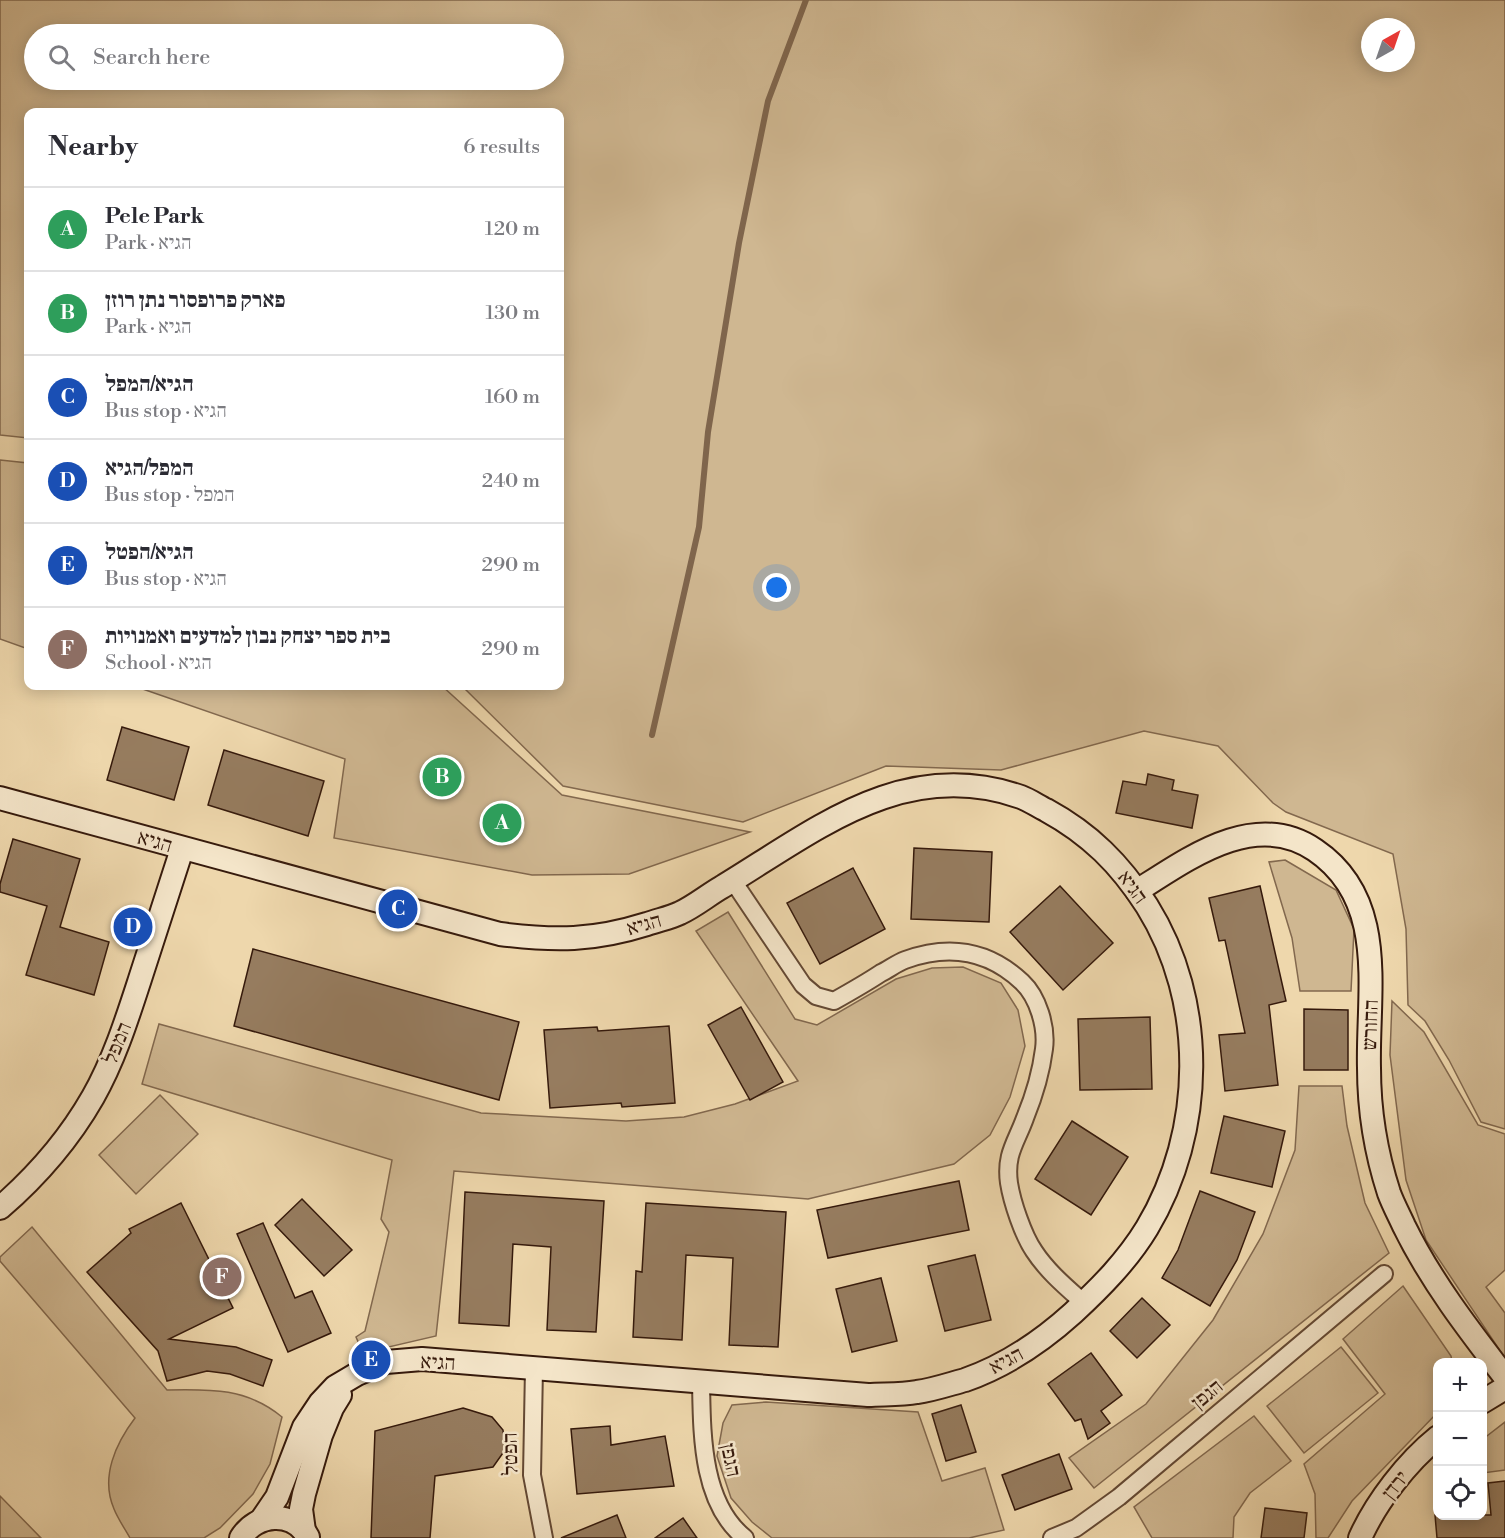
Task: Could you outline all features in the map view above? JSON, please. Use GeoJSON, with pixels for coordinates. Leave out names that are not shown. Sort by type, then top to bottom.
{"type":"FeatureCollection","features":[{"type":"Feature","properties":{"kind":"street","name":"הגיא"},"geometry":{"type":"LineString","coordinates":[[0,798],[500,934],[543,939],[585,938],[679,914],[841,814],[888,795],[930,786],[976,786],[1022,798],[1069,822],[1104,850],[1137,891],[1161,928],[1180,980],[1191,1033],[1192,1089],[1182,1138],[1168,1186],[1146,1229],[1118,1268],[1051,1333],[1016,1355],[968,1379],[918,1392],[868,1395],[422,1359],[386,1362],[335,1387],[320,1403],[304,1427],[277,1497],[262,1519],[250,1526],[241,1537]]}},
{"type":"Feature","properties":{"kind":"street","name":"החורש"},"geometry":{"type":"LineString","coordinates":[[1137,891],[1225,840],[1275,833],[1301,840],[1325,857],[1342,875],[1357,899],[1368,934],[1371,969],[1368,1068],[1372,1122],[1389,1195],[1433,1279],[1505,1377]]}},
{"type":"Feature","properties":{"kind":"street","name":"המפל"},"geometry":{"type":"LineString","coordinates":[[0,1208],[31,1179],[60,1146],[80,1118],[105,1073],[126,1023],[183,849]]}},
{"type":"Feature","properties":{"kind":"street"},"geometry":{"type":"LineString","coordinates":[[733,881],[803,986],[816,996],[834,1001],[903,960],[932,953],[960,950],[985,957],[1007,968],[1027,986],[1042,1016],[1045,1045],[1038,1083],[1011,1148],[1009,1183],[1018,1216],[1033,1250],[1053,1275],[1084,1303]]}},
{"type":"Feature","properties":{"kind":"street","name":"הגפן"},"geometry":{"type":"LineString","coordinates":[[1052,1538],[1076,1528],[1119,1497],[1384,1274]]}},
{"type":"Feature","properties":{"kind":"street","name":"הפטל"},"geometry":{"type":"LineString","coordinates":[[534,1368],[532,1475],[544,1538]]}},
{"type":"Feature","properties":{"kind":"street"},"geometry":{"type":"LineString","coordinates":[[306,1534],[301,1509],[321,1436],[332,1408],[352,1377]]}},
{"type":"Feature","properties":{"kind":"street","name":"הגפן"},"geometry":{"type":"LineString","coordinates":[[701,1382],[702,1432],[710,1476],[720,1507],[738,1533],[745,1538]]}},
{"type":"Feature","properties":{"kind":"street"},"geometry":{"type":"LineString","coordinates":[[1487,1398],[1505,1388]]}},
{"type":"Feature","properties":{"kind":"street","name":"ירדן"},"geometry":{"type":"LineString","coordinates":[[1360,1538],[1367,1522],[1395,1481],[1433,1441]]}},
{"type":"Feature","properties":{"kind":"street"},"geometry":{"type":"LineString","coordinates":[[262,1519],[285,1518],[296,1523],[306,1534]]}},
{"type":"Feature","properties":{"kind":"shaded area"},"geometry":{"type":"Polygon","coordinates":[[[0,0],[1505,0],[1505,1129],[1481,1122],[1449,1060],[1425,1021],[1408,1005],[1406,929],[1393,854],[1286,812],[1273,803],[1218,746],[1144,731],[1001,770],[886,766],[743,822],[563,786],[466,690],[564,690],[564,108],[24,108],[24,438],[0,435],[0,0]]]}},
{"type":"Feature","properties":{"kind":"shaded area"},"geometry":{"type":"Polygon","coordinates":[[[0,460],[24,463],[24,648],[0,639],[0,460]]]}},
{"type":"Feature","properties":{"kind":"shaded area"},"geometry":{"type":"Polygon","coordinates":[[[146,690],[446,690],[562,795],[750,832],[629,874],[532,875],[334,838],[345,759],[146,690]]]}},
{"type":"Feature","properties":{"kind":"shaded area"},"geometry":{"type":"Polygon","coordinates":[[[1285,860],[1336,890],[1354,929],[1351,991],[1300,991],[1292,938],[1269,862],[1285,860]]]}},
{"type":"Feature","properties":{"kind":"shaded area"},"geometry":{"type":"Polygon","coordinates":[[[728,912],[795,1019],[817,1025],[896,979],[932,968],[963,967],[1001,983],[1018,1010],[1025,1046],[1010,1097],[990,1135],[954,1164],[808,1199],[454,1171],[436,1336],[363,1353],[356,1337],[365,1331],[389,1232],[381,1219],[392,1160],[142,1084],[159,1024],[481,1113],[626,1121],[684,1117],[735,1104],[798,1081],[696,931],[728,912]]]}},
{"type":"Feature","properties":{"kind":"shaded area"},"geometry":{"type":"Polygon","coordinates":[[[1392,1001],[1424,1032],[1478,1125],[1505,1134],[1505,1270],[1486,1287],[1505,1313],[1505,1358],[1426,1240],[1406,1180],[1390,1055],[1392,1001]]]}},
{"type":"Feature","properties":{"kind":"shaded area"},"geometry":{"type":"Polygon","coordinates":[[[1299,1086],[1342,1086],[1347,1126],[1365,1203],[1389,1253],[1094,1488],[1069,1458],[1146,1404],[1213,1320],[1263,1234],[1295,1150],[1299,1086]]]}},
{"type":"Feature","properties":{"kind":"shaded area"},"geometry":{"type":"Polygon","coordinates":[[[160,1095],[198,1134],[136,1194],[99,1155],[160,1095]]]}},
{"type":"Feature","properties":{"kind":"shaded area"},"geometry":{"type":"Polygon","coordinates":[[[32,1227],[167,1390],[213,1390],[242,1395],[269,1407],[282,1417],[270,1464],[253,1494],[220,1528],[204,1538],[130,1538],[120,1520],[110,1497],[109,1473],[116,1449],[135,1418],[0,1261],[0,1257],[32,1227]]]}},
{"type":"Feature","properties":{"kind":"shaded area"},"geometry":{"type":"Polygon","coordinates":[[[1403,1286],[1451,1358],[1433,1358],[1433,1417],[1352,1501],[1328,1538],[1316,1538],[1315,1494],[1304,1464],[1385,1394],[1343,1339],[1403,1286]]]}},
{"type":"Feature","properties":{"kind":"shaded area"},"geometry":{"type":"Polygon","coordinates":[[[1341,1347],[1378,1393],[1304,1453],[1267,1406],[1341,1347]]]}},
{"type":"Feature","properties":{"kind":"shaded area"},"geometry":{"type":"Polygon","coordinates":[[[766,1402],[918,1412],[942,1481],[985,1468],[1004,1530],[969,1538],[772,1538],[752,1522],[731,1498],[717,1456],[723,1423],[732,1405],[766,1402]]]}},
{"type":"Feature","properties":{"kind":"shaded area"},"geometry":{"type":"Polygon","coordinates":[[[1254,1416],[1291,1461],[1250,1493],[1234,1517],[1233,1538],[1152,1538],[1134,1507],[1254,1416]]]}},
{"type":"Feature","properties":{"kind":"shaded area"},"geometry":{"type":"Polygon","coordinates":[[[1505,1422],[1505,1470],[1487,1472],[1487,1436],[1505,1422]]]}},
{"type":"Feature","properties":{"kind":"shaded area"},"geometry":{"type":"Polygon","coordinates":[[[0,1496],[41,1538],[0,1538],[0,1496]]]}},
{"type":"Feature","properties":{"kind":"building"},"geometry":{"type":"Polygon","coordinates":[[[122,727],[189,747],[174,800],[107,780],[122,727]]]}},
{"type":"Feature","properties":{"kind":"building"},"geometry":{"type":"Polygon","coordinates":[[[224,750],[324,781],[308,836],[208,805],[224,750]]]}},
{"type":"Feature","properties":{"kind":"building"},"geometry":{"type":"Polygon","coordinates":[[[1148,774],[1174,780],[1172,790],[1198,795],[1192,828],[1116,813],[1123,781],[1146,785],[1148,774]]]}},
{"type":"Feature","properties":{"kind":"building"},"geometry":{"type":"Polygon","coordinates":[[[13,839],[80,859],[60,927],[109,942],[94,995],[26,975],[47,906],[0,892],[0,884],[13,839]]]}},
{"type":"Feature","properties":{"kind":"building"},"geometry":{"type":"Polygon","coordinates":[[[914,848],[992,852],[989,922],[911,919],[914,848]]]}},
{"type":"Feature","properties":{"kind":"building"},"geometry":{"type":"Polygon","coordinates":[[[853,868],[885,929],[820,964],[787,903],[853,868]]]}},
{"type":"Feature","properties":{"kind":"building"},"geometry":{"type":"Polygon","coordinates":[[[1060,886],[1113,943],[1063,990],[1010,932],[1060,886]]]}},
{"type":"Feature","properties":{"kind":"building"},"geometry":{"type":"Polygon","coordinates":[[[1260,886],[1286,1001],[1269,1005],[1278,1085],[1225,1091],[1219,1035],[1245,1033],[1225,940],[1219,941],[1209,898],[1260,886]]]}},
{"type":"Feature","properties":{"kind":"building"},"geometry":{"type":"Polygon","coordinates":[[[253,949],[519,1022],[499,1100],[234,1026],[253,949]]]}},
{"type":"Feature","properties":{"kind":"building"},"geometry":{"type":"Polygon","coordinates":[[[741,1007],[783,1082],[750,1100],[708,1025],[741,1007]]]}},
{"type":"Feature","properties":{"kind":"building"},"geometry":{"type":"Polygon","coordinates":[[[1304,1009],[1348,1010],[1348,1070],[1304,1070],[1304,1009]]]}},
{"type":"Feature","properties":{"kind":"building"},"geometry":{"type":"Polygon","coordinates":[[[1150,1017],[1152,1089],[1080,1090],[1078,1019],[1150,1017]]]}},
{"type":"Feature","properties":{"kind":"building"},"geometry":{"type":"Polygon","coordinates":[[[669,1026],[675,1103],[622,1107],[621,1103],[550,1108],[544,1030],[597,1027],[598,1031],[669,1026]]]}},
{"type":"Feature","properties":{"kind":"building"},"geometry":{"type":"Polygon","coordinates":[[[1224,1116],[1285,1131],[1272,1187],[1211,1173],[1224,1116]]]}},
{"type":"Feature","properties":{"kind":"building"},"geometry":{"type":"Polygon","coordinates":[[[1072,1121],[1128,1157],[1091,1215],[1035,1179],[1072,1121]]]}},
{"type":"Feature","properties":{"kind":"building"},"geometry":{"type":"Polygon","coordinates":[[[959,1181],[969,1230],[828,1258],[817,1210],[959,1181]]]}},
{"type":"Feature","properties":{"kind":"building"},"geometry":{"type":"Polygon","coordinates":[[[1200,1191],[1255,1212],[1237,1260],[1210,1306],[1162,1278],[1178,1250],[1200,1191]]]}},
{"type":"Feature","properties":{"kind":"building"},"geometry":{"type":"Polygon","coordinates":[[[465,1192],[604,1201],[596,1332],[547,1330],[551,1247],[513,1244],[509,1326],[459,1323],[465,1192]]]}},
{"type":"Feature","properties":{"kind":"building"},"geometry":{"type":"Polygon","coordinates":[[[302,1199],[352,1250],[324,1276],[275,1225],[302,1199]]]}},
{"type":"Feature","properties":{"kind":"building"},"geometry":{"type":"Polygon","coordinates":[[[181,1203],[233,1308],[169,1339],[236,1347],[272,1360],[263,1386],[230,1374],[207,1371],[167,1381],[158,1351],[87,1272],[131,1233],[129,1229],[181,1203]]]}},
{"type":"Feature","properties":{"kind":"building"},"geometry":{"type":"Polygon","coordinates":[[[646,1203],[786,1212],[778,1347],[729,1345],[733,1258],[686,1255],[682,1340],[633,1337],[636,1271],[642,1272],[646,1203]]]}},
{"type":"Feature","properties":{"kind":"building"},"geometry":{"type":"Polygon","coordinates":[[[263,1223],[295,1298],[312,1291],[331,1333],[288,1352],[237,1234],[263,1223]]]}},
{"type":"Feature","properties":{"kind":"building"},"geometry":{"type":"Polygon","coordinates":[[[975,1255],[991,1320],[945,1331],[928,1266],[975,1255]]]}},
{"type":"Feature","properties":{"kind":"building"},"geometry":{"type":"Polygon","coordinates":[[[881,1278],[897,1341],[852,1352],[836,1289],[881,1278]]]}},
{"type":"Feature","properties":{"kind":"building"},"geometry":{"type":"Polygon","coordinates":[[[1142,1298],[1170,1325],[1137,1358],[1110,1331],[1142,1298]]]}},
{"type":"Feature","properties":{"kind":"building"},"geometry":{"type":"Polygon","coordinates":[[[1091,1353],[1122,1395],[1101,1411],[1110,1423],[1088,1439],[1081,1419],[1075,1421],[1048,1384],[1091,1353]]]}},
{"type":"Feature","properties":{"kind":"building"},"geometry":{"type":"Polygon","coordinates":[[[961,1405],[976,1452],[946,1461],[932,1414],[961,1405]]]}},
{"type":"Feature","properties":{"kind":"building"},"geometry":{"type":"Polygon","coordinates":[[[463,1408],[492,1417],[503,1430],[505,1450],[493,1467],[435,1476],[430,1538],[371,1538],[375,1431],[463,1408]]]}},
{"type":"Feature","properties":{"kind":"building"},"geometry":{"type":"Polygon","coordinates":[[[610,1426],[611,1445],[665,1436],[674,1486],[577,1494],[571,1429],[610,1426]]]}},
{"type":"Feature","properties":{"kind":"building"},"geometry":{"type":"Polygon","coordinates":[[[1059,1454],[1072,1489],[1015,1510],[1002,1475],[1059,1454]]]}},
{"type":"Feature","properties":{"kind":"building"},"geometry":{"type":"Polygon","coordinates":[[[1505,1481],[1505,1538],[1437,1538],[1435,1520],[1487,1520],[1487,1515],[1491,1515],[1488,1483],[1505,1481]]]}},
{"type":"Feature","properties":{"kind":"building"},"geometry":{"type":"Polygon","coordinates":[[[1265,1508],[1307,1513],[1304,1538],[1261,1538],[1265,1508]]]}},
{"type":"Feature","properties":{"kind":"building"},"geometry":{"type":"Polygon","coordinates":[[[617,1515],[626,1538],[561,1538],[617,1515]]]}},
{"type":"Feature","properties":{"kind":"building"},"geometry":{"type":"Polygon","coordinates":[[[683,1518],[697,1538],[655,1538],[683,1518]]]}},
{"type":"Feature","properties":{"kind":"waterway"},"geometry":{"type":"LineString","coordinates":[[652,735],[699,527],[708,432],[739,243],[768,101],[806,0]]}},
{"type":"Feature","properties":{"kind":"place","name":"פארק פרופסור נתן רוזן"},"geometry":{"type":"Point","coordinates":[442,777]}},
{"type":"Feature","properties":{"kind":"place","name":"Pele Park"},"geometry":{"type":"Point","coordinates":[502,823]}},
{"type":"Feature","properties":{"kind":"place","name":"הגיא/המפל"},"geometry":{"type":"Point","coordinates":[398,909]}},
{"type":"Feature","properties":{"kind":"place","name":"המפל/הגיא"},"geometry":{"type":"Point","coordinates":[133,927]}},
{"type":"Feature","properties":{"kind":"place","name":"בית ספר יצחק נבון למדעים ואמנויות"},"geometry":{"type":"Point","coordinates":[222,1277]}},
{"type":"Feature","properties":{"kind":"place","name":"הגיא/הפטל"},"geometry":{"type":"Point","coordinates":[371,1360]}}]}
